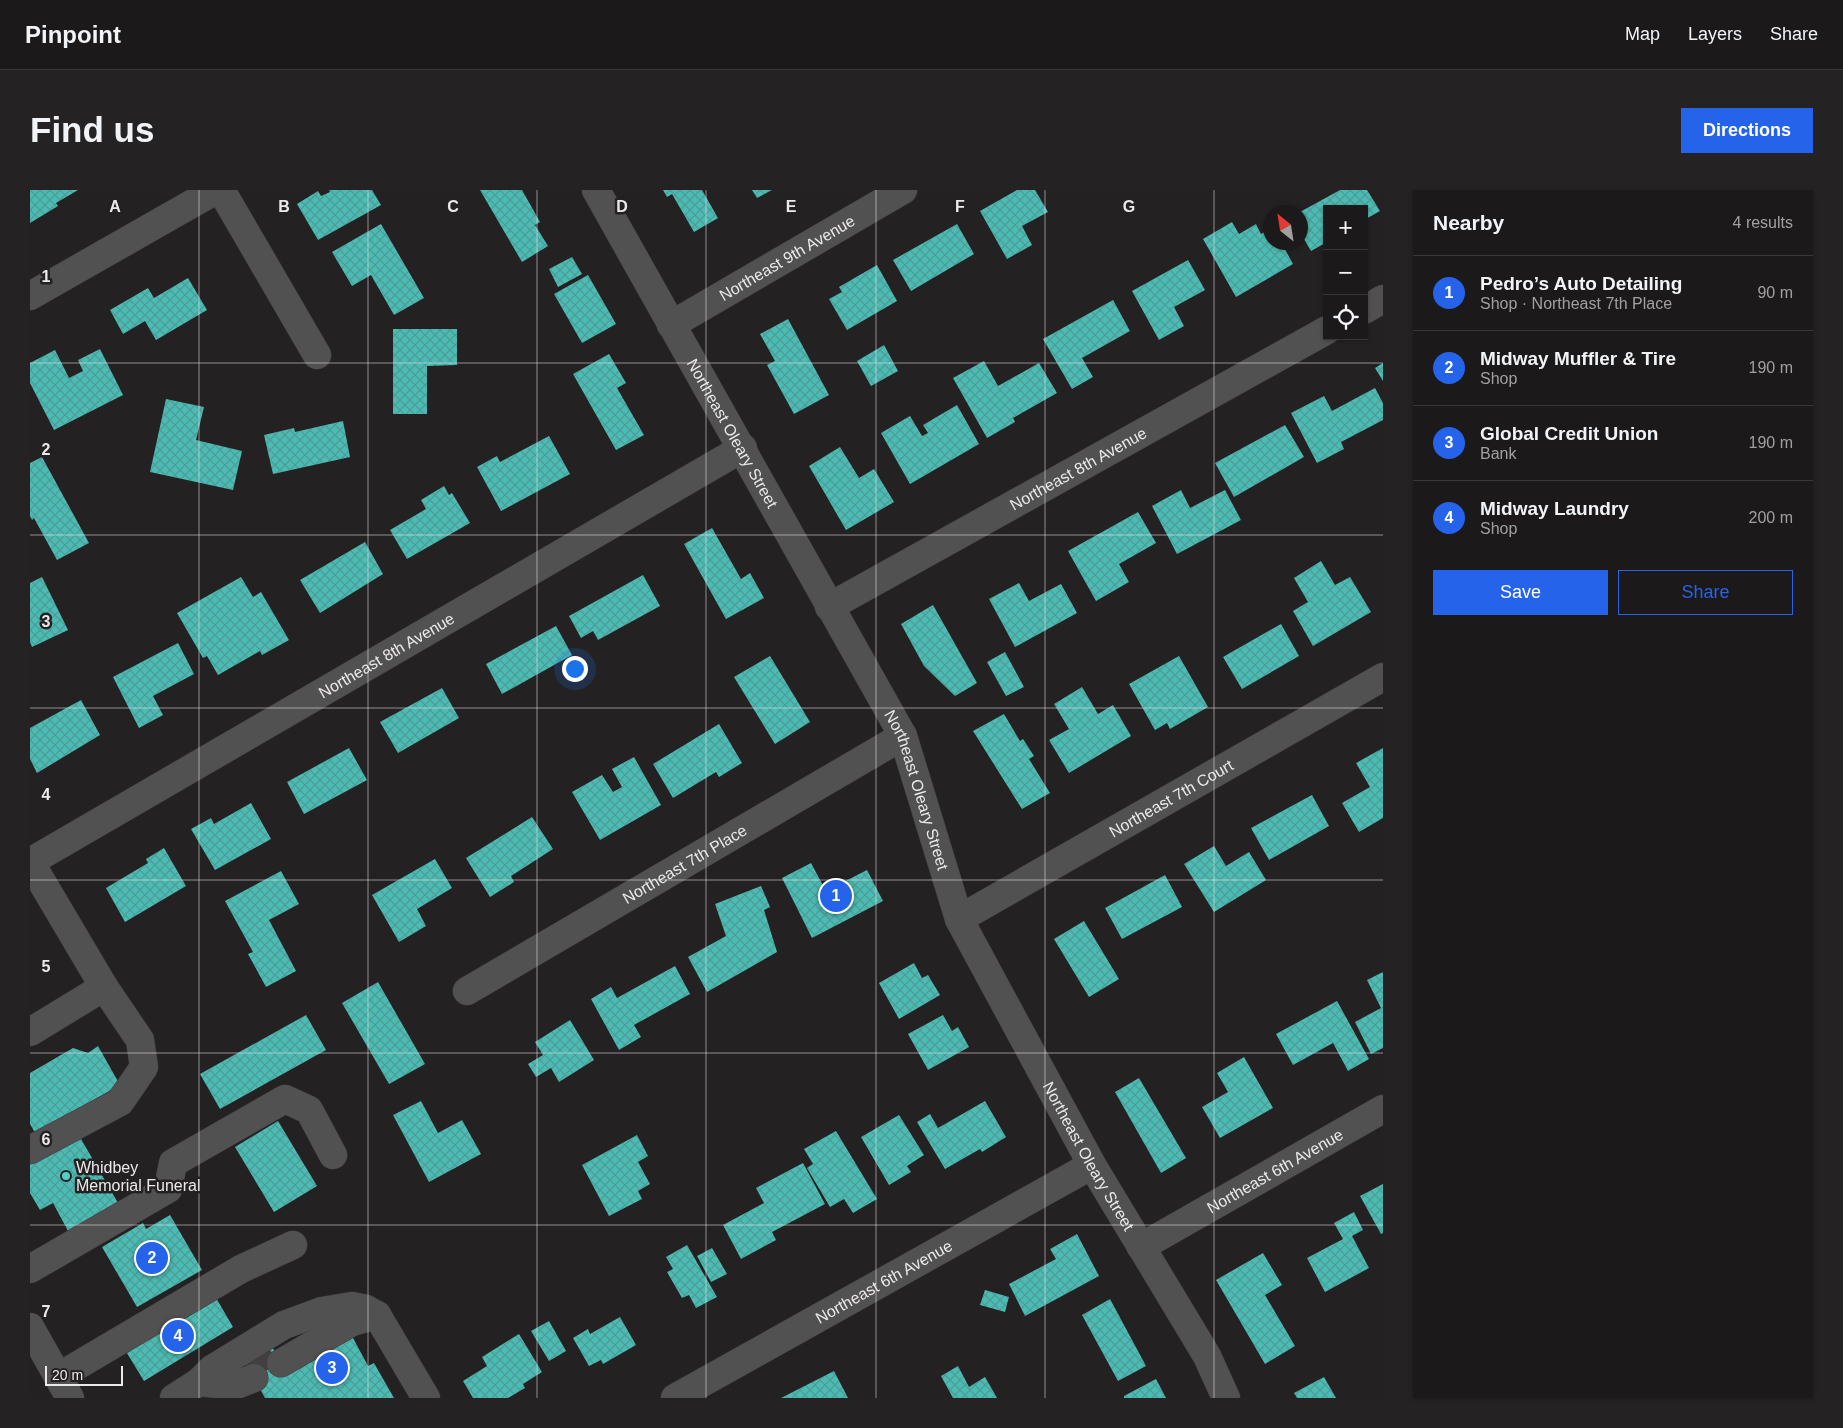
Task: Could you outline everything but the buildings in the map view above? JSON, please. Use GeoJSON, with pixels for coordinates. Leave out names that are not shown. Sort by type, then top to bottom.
{"type":"FeatureCollection","features":[{"type":"Feature","properties":{"kind":"street"},"geometry":{"type":"LineString","coordinates":[[30,296],[216,190]]}},
{"type":"Feature","properties":{"kind":"street"},"geometry":{"type":"LineString","coordinates":[[221,190],[317,355]]}},
{"type":"Feature","properties":{"kind":"street","name":"Northeast Oleary Street"},"geometry":{"type":"LineString","coordinates":[[596,190],[671,325],[743,448],[829,607],[903,736],[958,919],[1092,1165],[1207,1356],[1226,1398]]}},
{"type":"Feature","properties":{"kind":"street","name":"Northeast 9th Avenue"},"geometry":{"type":"LineString","coordinates":[[671,325],[903,190]]}},
{"type":"Feature","properties":{"kind":"street"},"geometry":{"type":"LineString","coordinates":[[1368,308],[1383,299]]}},
{"type":"Feature","properties":{"kind":"street","name":"Northeast 8th Avenue"},"geometry":{"type":"LineString","coordinates":[[829,607],[1323,332]]}},
{"type":"Feature","properties":{"kind":"street","name":"Northeast 8th Avenue"},"geometry":{"type":"LineString","coordinates":[[30,862],[743,448]]}},
{"type":"Feature","properties":{"kind":"street","name":"Northeast 7th Court"},"geometry":{"type":"LineString","coordinates":[[958,919],[1383,678]]}},
{"type":"Feature","properties":{"kind":"street","name":"Northeast 7th Place"},"geometry":{"type":"LineString","coordinates":[[467,990],[903,736]]}},
{"type":"Feature","properties":{"kind":"street"},"geometry":{"type":"LineString","coordinates":[[30,862],[104,986],[140,1040],[144,1067],[120,1102],[30,1150]]}},
{"type":"Feature","properties":{"kind":"street"},"geometry":{"type":"LineString","coordinates":[[31,1028],[104,986]]}},
{"type":"Feature","properties":{"kind":"street"},"geometry":{"type":"LineString","coordinates":[[30,1269],[168,1189],[173,1163],[285,1098],[309,1110],[333,1155]]}},
{"type":"Feature","properties":{"kind":"street","name":"Northeast 6th Avenue"},"geometry":{"type":"LineString","coordinates":[[1141,1247],[1383,1109]]}},
{"type":"Feature","properties":{"kind":"street","name":"Northeast 6th Avenue"},"geometry":{"type":"LineString","coordinates":[[675,1398],[1092,1165]]}},
{"type":"Feature","properties":{"kind":"street"},"geometry":{"type":"LineString","coordinates":[[30,1327],[64,1387],[241,1269],[293,1245]]}},
{"type":"Feature","properties":{"kind":"street"},"geometry":{"type":"LineString","coordinates":[[352,1306],[277,1357],[352,1322],[377,1315]]}},
{"type":"Feature","properties":{"kind":"street"},"geometry":{"type":"LineString","coordinates":[[204,1390],[212,1369],[284,1325],[322,1311],[352,1306],[366,1309],[377,1315],[426,1398]]}},
{"type":"Feature","properties":{"kind":"street"},"geometry":{"type":"LineString","coordinates":[[174,1398],[204,1390],[234,1386],[251,1372]]}},
{"type":"Feature","properties":{"kind":"tunnel"},"geometry":{"type":"LineString","coordinates":[[247,1366],[274,1350]]}},
{"type":"Feature","properties":{"kind":"place","name":"Pedro’s Auto Detailing"},"geometry":{"type":"Point","coordinates":[836,896]}},
{"type":"Feature","properties":{"kind":"place","name":"Whidbey Memorial Funeral"},"geometry":{"type":"Point","coordinates":[66,1176]}},
{"type":"Feature","properties":{"kind":"place","name":"Midway Muffler & Tire"},"geometry":{"type":"Point","coordinates":[152,1258]}},
{"type":"Feature","properties":{"kind":"place","name":"Midway Laundry"},"geometry":{"type":"Point","coordinates":[178,1336]}},
{"type":"Feature","properties":{"kind":"place","name":"Global Credit Union"},"geometry":{"type":"Point","coordinates":[332,1368]}}]}
